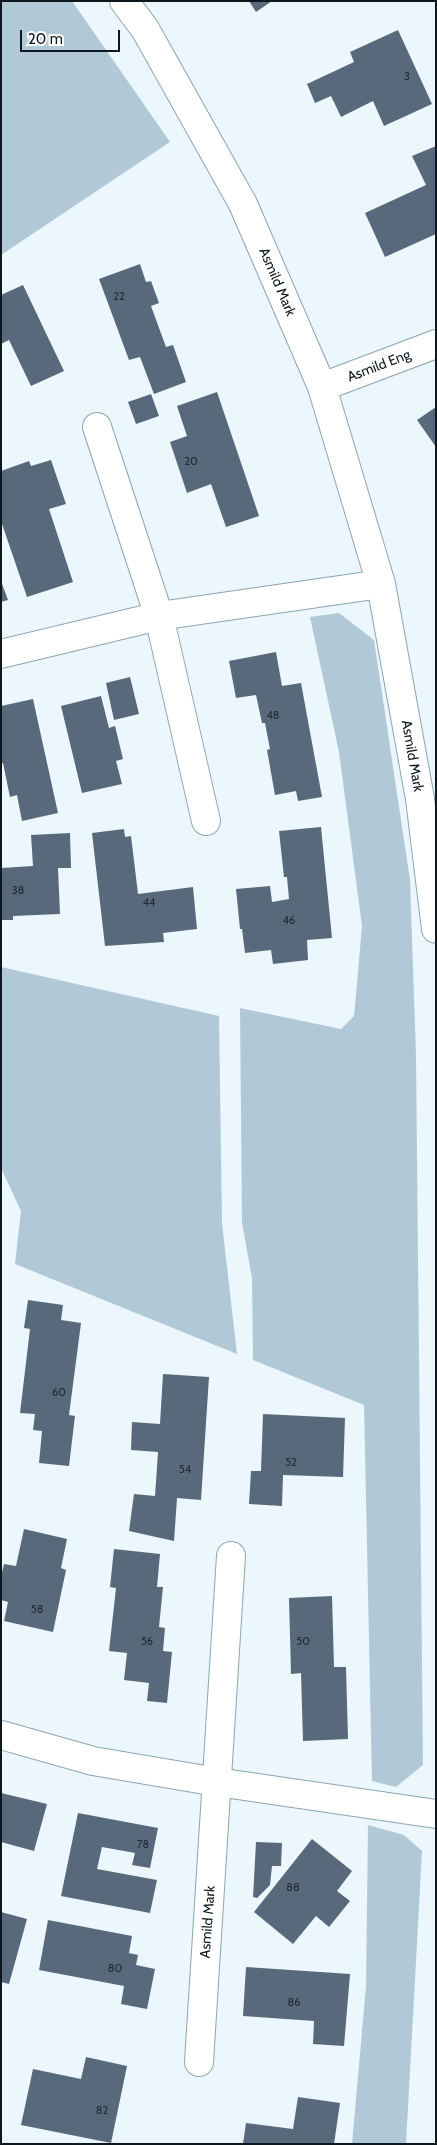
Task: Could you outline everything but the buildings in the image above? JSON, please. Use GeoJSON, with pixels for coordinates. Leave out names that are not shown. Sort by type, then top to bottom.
{"type":"FeatureCollection","features":[{"type":"Feature","properties":{"kind":"street","name":"Asmild Mark"},"geometry":{"type":"LineString","coordinates":[[124,1],[145,29],[243,204],[322,387],[381,584],[420,800],[436,929]]}},
{"type":"Feature","properties":{"kind":"street","name":"Asmild Eng"},"geometry":{"type":"LineString","coordinates":[[322,387],[436,344]]}},
{"type":"Feature","properties":{"kind":"street"},"geometry":{"type":"LineString","coordinates":[[97,427],[159,616],[206,821]]}},
{"type":"Feature","properties":{"kind":"street"},"geometry":{"type":"LineString","coordinates":[[1,654],[159,616],[381,584]]}},
{"type":"Feature","properties":{"kind":"street","name":"Asmild Mark"},"geometry":{"type":"LineString","coordinates":[[199,2062],[231,1556]]}},
{"type":"Feature","properties":{"kind":"street"},"geometry":{"type":"LineString","coordinates":[[1,1735],[93,1761],[217,1782],[436,1814]]}},
{"type":"Feature","properties":{"kind":"shaded area"},"geometry":{"type":"Polygon","coordinates":[[[1,1],[72,1],[170,142],[1,255],[1,1]]]}},
{"type":"Feature","properties":{"kind":"shaded area"},"geometry":{"type":"Polygon","coordinates":[[[339,613],[374,640],[410,880],[416,1055],[423,1765],[396,1787],[372,1781],[364,1405],[253,1360],[252,1278],[242,1223],[240,1008],[341,1029],[354,1016],[362,926],[339,752],[310,617],[339,613]]]}},
{"type":"Feature","properties":{"kind":"shaded area"},"geometry":{"type":"Polygon","coordinates":[[[1,967],[219,1016],[222,1223],[237,1354],[15,1264],[21,1211],[1,1168],[1,967]]]}},
{"type":"Feature","properties":{"kind":"shaded area"},"geometry":{"type":"Polygon","coordinates":[[[368,1825],[404,1835],[422,1851],[406,2144],[352,2144],[366,1986],[368,1825]]]}}]}
